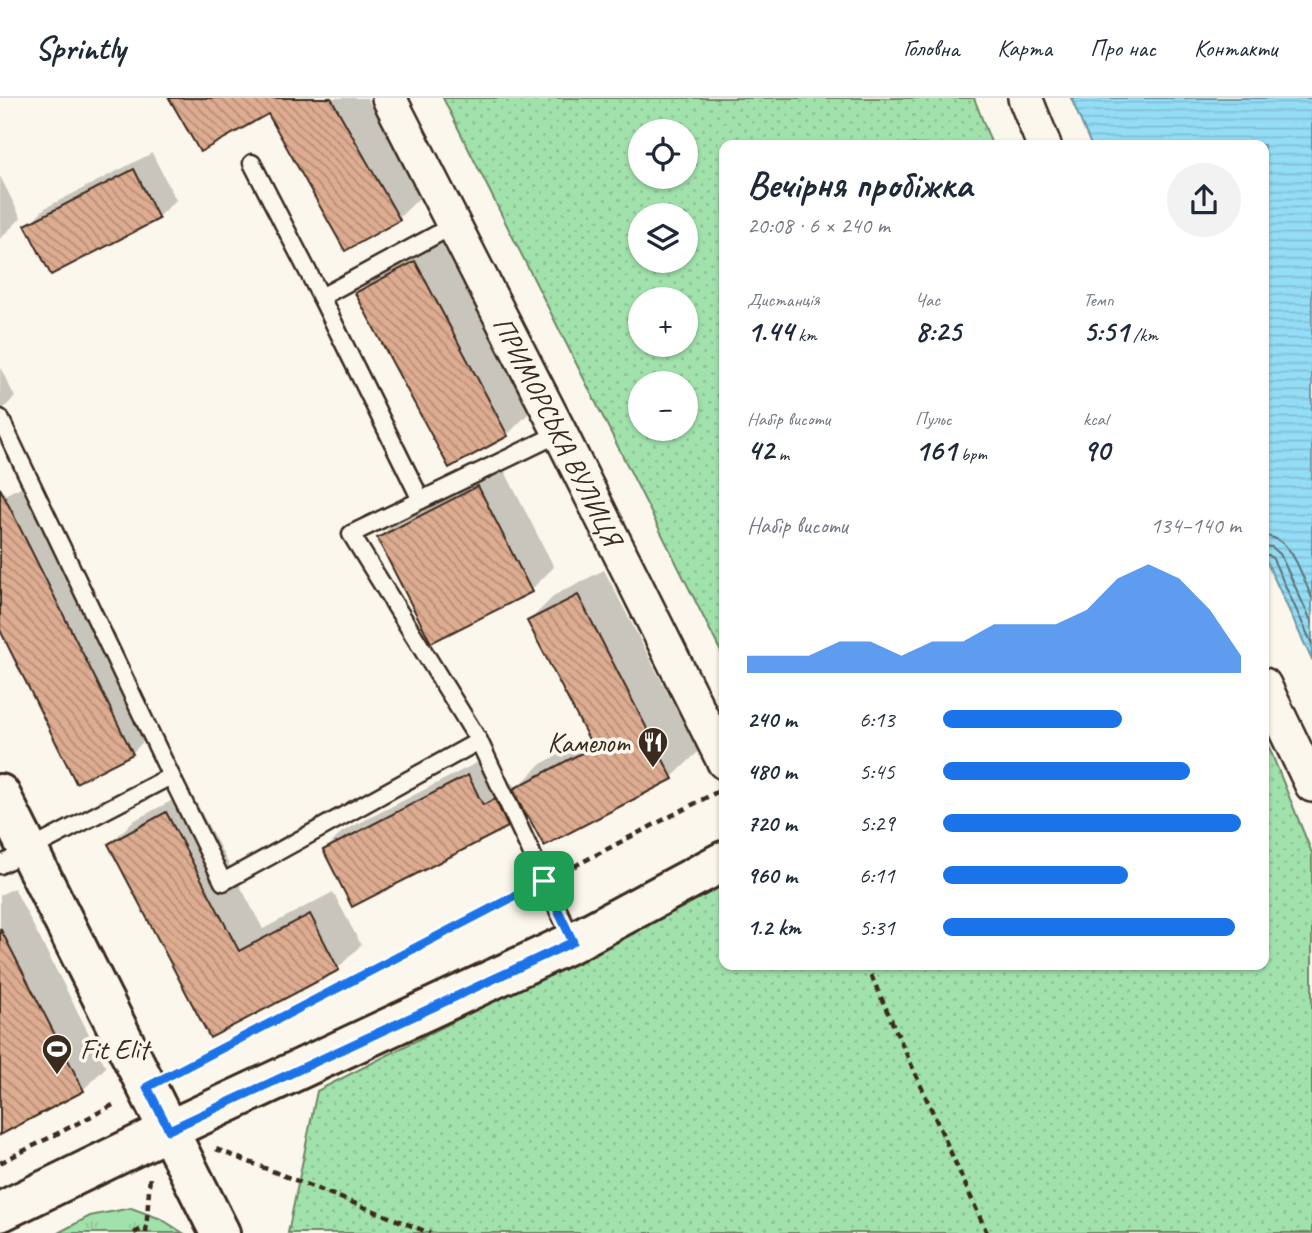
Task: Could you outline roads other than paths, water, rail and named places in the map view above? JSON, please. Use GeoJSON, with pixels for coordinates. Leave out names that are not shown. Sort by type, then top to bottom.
{"type":"FeatureCollection","features":[{"type":"Feature","properties":{"kind":"main road"},"geometry":{"type":"LineString","coordinates":[[0,794],[14,858],[147,1087],[220,1233]]}},
{"type":"Feature","properties":{"kind":"main road"},"geometry":{"type":"LineString","coordinates":[[0,1212],[169,1130],[573,942],[719,864]]}},
{"type":"Feature","properties":{"kind":"street","name":"ПРИМОРСЬКА ВУЛИЦЯ"},"geometry":{"type":"LineString","coordinates":[[388,98],[560,433],[719,752]]}},
{"type":"Feature","properties":{"kind":"street"},"geometry":{"type":"LineString","coordinates":[[1025,98],[1042,140]]}},
{"type":"Feature","properties":{"kind":"street"},"geometry":{"type":"LineString","coordinates":[[1269,695],[1312,785]]}},
{"type":"Feature","properties":{"kind":"lane"},"geometry":{"type":"LineString","coordinates":[[252,163],[421,500]]}},
{"type":"Feature","properties":{"kind":"lane"},"geometry":{"type":"LineString","coordinates":[[321,297],[454,225]]}},
{"type":"Feature","properties":{"kind":"lane"},"geometry":{"type":"LineString","coordinates":[[0,418],[223,882],[479,741]]}},
{"type":"Feature","properties":{"kind":"lane"},"geometry":{"type":"LineString","coordinates":[[560,433],[351,534],[479,741],[573,942]]}},
{"type":"Feature","properties":{"kind":"lane"},"geometry":{"type":"LineString","coordinates":[[14,858],[172,776]]}},
{"type":"Feature","properties":{"kind":"water"},"geometry":{"type":"Polygon","coordinates":[[[1071,98],[1312,98],[1312,660],[1269,567],[1269,140],[1089,140],[1071,98]]]}},
{"type":"Feature","properties":{"kind":"place","name":"Камелот"},"geometry":{"type":"Point","coordinates":[653,769]}},
{"type":"Feature","properties":{"kind":"place","name":"Fit Elit"},"geometry":{"type":"Point","coordinates":[57,1076]}}]}
